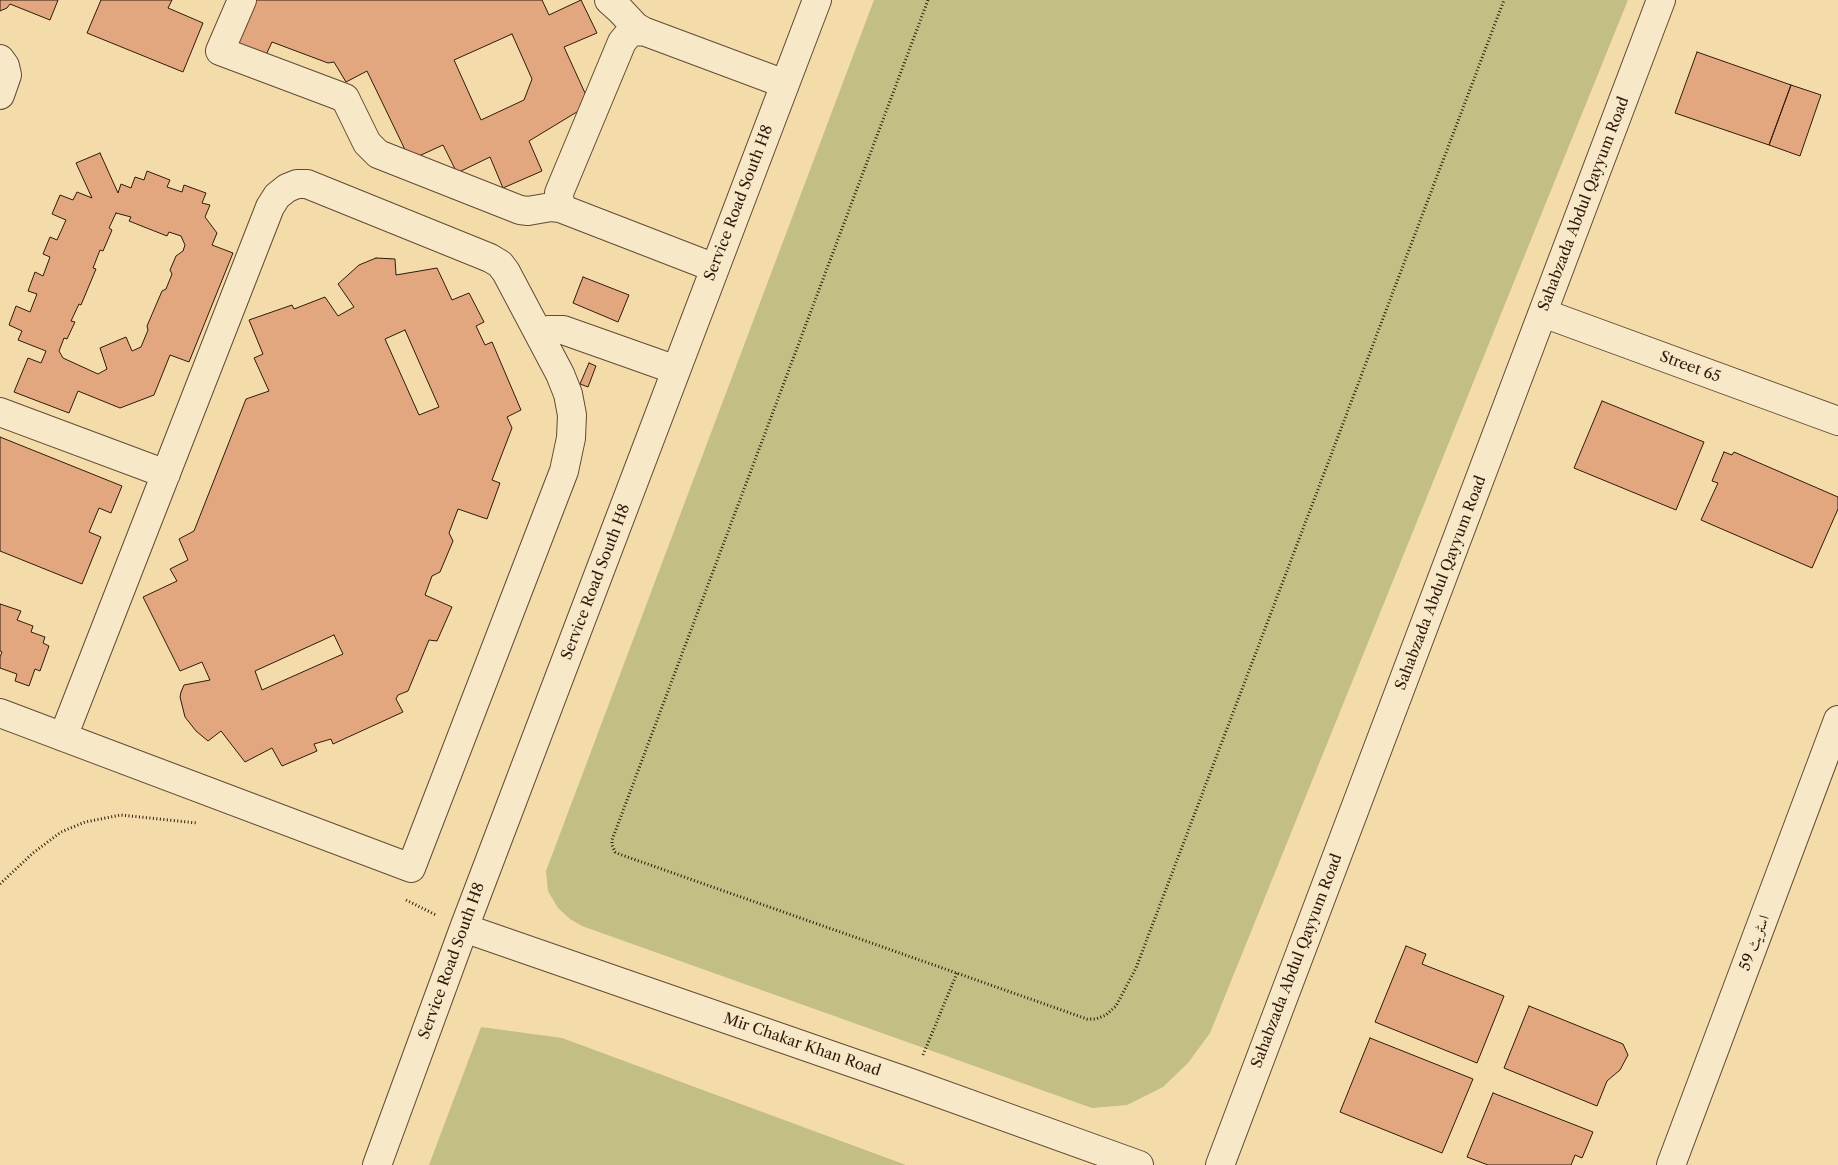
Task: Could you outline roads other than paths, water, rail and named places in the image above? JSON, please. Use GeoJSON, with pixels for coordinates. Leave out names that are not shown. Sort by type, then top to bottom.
{"type":"FeatureCollection","features":[{"type":"Feature","properties":{"kind":"street"},"geometry":{"type":"LineString","coordinates":[[242,0],[220,51],[345,98],[367,143],[378,154],[520,210],[560,208],[715,268]]}},
{"type":"Feature","properties":{"kind":"street"},"geometry":{"type":"LineString","coordinates":[[609,0],[636,27],[643,31],[785,84]]}},
{"type":"Feature","properties":{"kind":"street","name":"Sahabzada Abdul Qayyum Road"},"geometry":{"type":"LineString","coordinates":[[1220,1165],[1661,0]]}},
{"type":"Feature","properties":{"kind":"street","name":"Service Road South H8"},"geometry":{"type":"LineString","coordinates":[[377,1165],[464,928],[785,84],[812,2]]}},
{"type":"Feature","properties":{"kind":"street"},"geometry":{"type":"LineString","coordinates":[[560,208],[559,193],[622,42],[632,32],[643,31]]}},
{"type":"Feature","properties":{"kind":"street"},"geometry":{"type":"LineString","coordinates":[[0,60],[5,66],[8,75],[0,95]]}},
{"type":"Feature","properties":{"kind":"street"},"geometry":{"type":"LineString","coordinates":[[0,712],[64,737],[411,868],[564,471],[571,438],[568,394],[560,374],[500,264],[490,258],[307,184],[297,184],[287,188],[277,196],[270,207],[64,737]]}},
{"type":"Feature","properties":{"kind":"street","name":"Street 65"},"geometry":{"type":"LineString","coordinates":[[1543,313],[1838,421]]}},
{"type":"Feature","properties":{"kind":"street"},"geometry":{"type":"LineString","coordinates":[[540,335],[548,330],[570,332],[676,370]]}},
{"type":"Feature","properties":{"kind":"street"},"geometry":{"type":"LineString","coordinates":[[0,412],[166,474]]}},
{"type":"Feature","properties":{"kind":"street","name":"اسٹریٹ 59"},"geometry":{"type":"LineString","coordinates":[[1671,1165],[1838,720]]}},
{"type":"Feature","properties":{"kind":"street","name":"Mir Chakar Khan Road"},"geometry":{"type":"LineString","coordinates":[[464,928],[911,1083],[1139,1165]]}}]}
